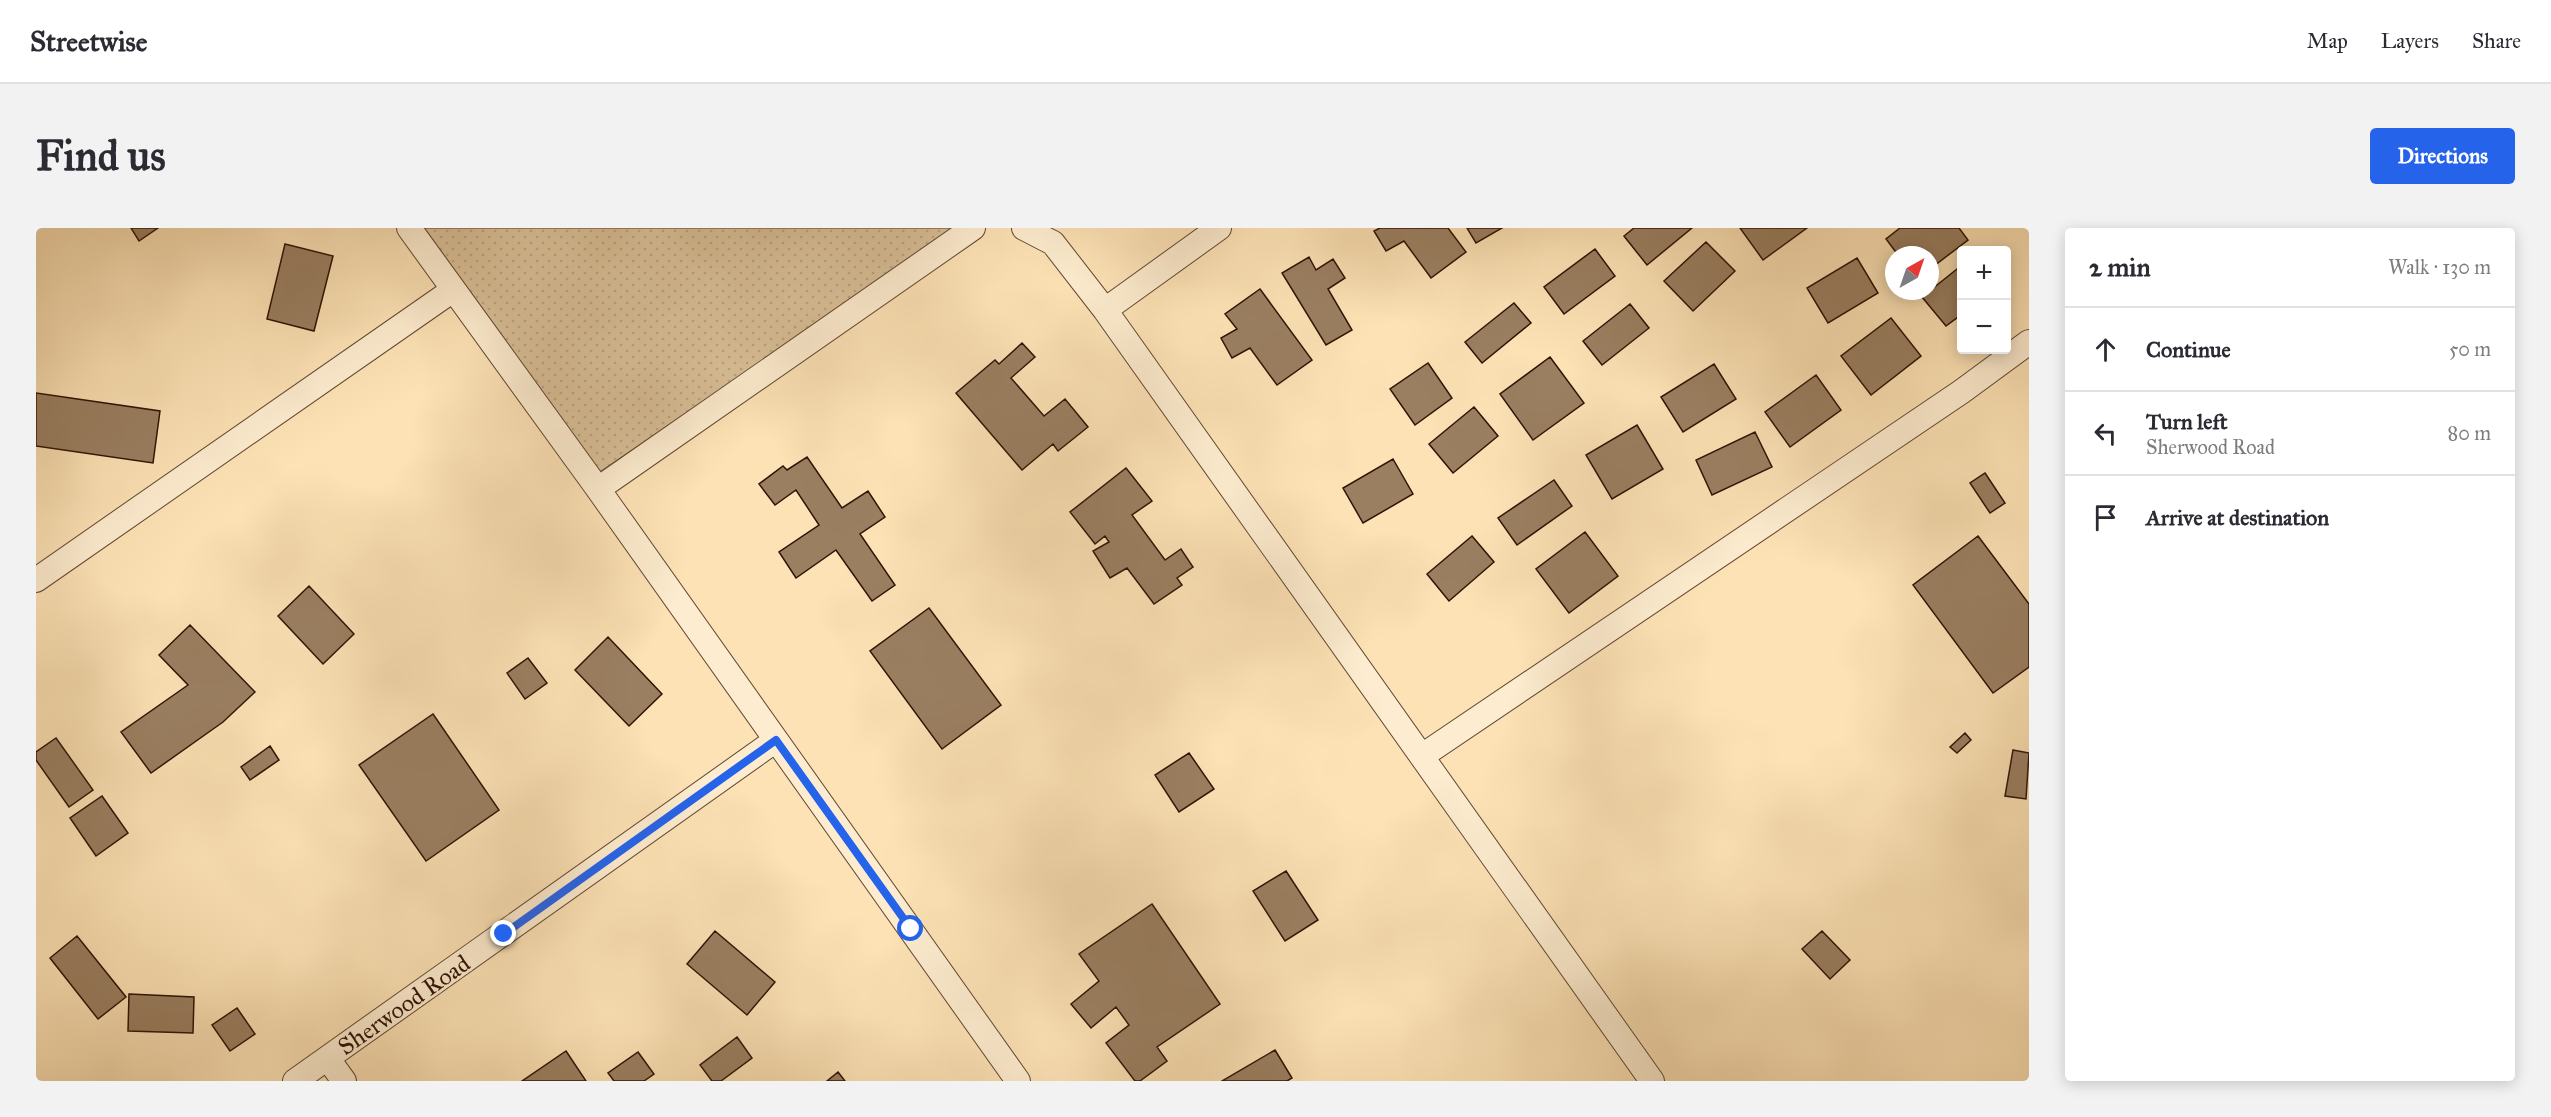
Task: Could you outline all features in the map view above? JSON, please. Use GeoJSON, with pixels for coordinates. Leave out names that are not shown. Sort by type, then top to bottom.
{"type":"FeatureCollection","features":[{"type":"Feature","properties":{"kind":"street"},"geometry":{"type":"LineString","coordinates":[[410,228],[1018,1081]]}},
{"type":"Feature","properties":{"kind":"street"},"geometry":{"type":"LineString","coordinates":[[598,489],[973,228]]}},
{"type":"Feature","properties":{"kind":"street"},"geometry":{"type":"LineString","coordinates":[[1024,228],[1053,243],[1105,310],[1652,1081]]}},
{"type":"Feature","properties":{"kind":"street"},"geometry":{"type":"LineString","coordinates":[[1105,310],[1219,228]]}},
{"type":"Feature","properties":{"kind":"street"},"geometry":{"type":"LineString","coordinates":[[36,580],[453,290]]}},
{"type":"Feature","properties":{"kind":"street"},"geometry":{"type":"LineString","coordinates":[[1422,756],[1941,406],[2029,342]]}},
{"type":"Feature","properties":{"kind":"street","name":"Sherwood Road"},"geometry":{"type":"LineString","coordinates":[[295,1081],[776,740]]}},
{"type":"Feature","properties":{"kind":"street"},"geometry":{"type":"LineString","coordinates":[[328,1059],[344,1081]]}},
{"type":"Feature","properties":{"kind":"shaded area"},"geometry":{"type":"Polygon","coordinates":[[[424,228],[958,228],[600,472],[424,228]]]}},
{"type":"Feature","properties":{"kind":"building"},"geometry":{"type":"Polygon","coordinates":[[[131,228],[158,228],[139,241],[131,228]]]}},
{"type":"Feature","properties":{"kind":"building"},"geometry":{"type":"Polygon","coordinates":[[[1380,228],[1448,228],[1466,252],[1431,278],[1404,241],[1386,251],[1374,231],[1380,228]]]}},
{"type":"Feature","properties":{"kind":"building"},"geometry":{"type":"Polygon","coordinates":[[[1467,228],[1502,228],[1476,243],[1467,228]]]}},
{"type":"Feature","properties":{"kind":"building"},"geometry":{"type":"Polygon","coordinates":[[[1634,228],[1692,228],[1647,265],[1624,236],[1634,228]]]}},
{"type":"Feature","properties":{"kind":"building"},"geometry":{"type":"Polygon","coordinates":[[[1740,228],[1807,228],[1763,260],[1740,228]]]}},
{"type":"Feature","properties":{"kind":"building"},"geometry":{"type":"Polygon","coordinates":[[[1900,228],[1959,228],[1968,240],[1957,246],[1939,262],[1939,246],[1891,246],[1886,239],[1900,228]]]}},
{"type":"Feature","properties":{"kind":"building"},"geometry":{"type":"Polygon","coordinates":[[[1706,242],[1735,271],[1693,311],[1664,281],[1706,242]]]}},
{"type":"Feature","properties":{"kind":"building"},"geometry":{"type":"Polygon","coordinates":[[[285,244],[333,256],[314,331],[267,319],[285,244]]]}},
{"type":"Feature","properties":{"kind":"building"},"geometry":{"type":"Polygon","coordinates":[[[1595,249],[1615,276],[1564,314],[1544,287],[1595,249]]]}},
{"type":"Feature","properties":{"kind":"building"},"geometry":{"type":"Polygon","coordinates":[[[1309,257],[1316,270],[1333,259],[1345,278],[1328,289],[1352,330],[1326,345],[1282,273],[1309,257]]]}},
{"type":"Feature","properties":{"kind":"building"},"geometry":{"type":"Polygon","coordinates":[[[1857,258],[1878,293],[1828,323],[1807,288],[1857,258]]]}},
{"type":"Feature","properties":{"kind":"building"},"geometry":{"type":"Polygon","coordinates":[[[1957,269],[1957,318],[1946,326],[1924,300],[1939,300],[1939,283],[1957,269]]]}},
{"type":"Feature","properties":{"kind":"building"},"geometry":{"type":"Polygon","coordinates":[[[1260,289],[1312,360],[1277,385],[1250,348],[1232,358],[1221,338],[1237,329],[1225,314],[1260,289]]]}},
{"type":"Feature","properties":{"kind":"building"},"geometry":{"type":"Polygon","coordinates":[[[1514,303],[1531,323],[1482,363],[1465,342],[1514,303]]]}},
{"type":"Feature","properties":{"kind":"building"},"geometry":{"type":"Polygon","coordinates":[[[1630,304],[1649,328],[1602,365],[1583,341],[1630,304]]]}},
{"type":"Feature","properties":{"kind":"building"},"geometry":{"type":"Polygon","coordinates":[[[1891,318],[1921,356],[1871,395],[1841,356],[1891,318]]]}},
{"type":"Feature","properties":{"kind":"building"},"geometry":{"type":"Polygon","coordinates":[[[1022,343],[1035,357],[1011,378],[1044,416],[1065,399],[1088,427],[1058,451],[1053,444],[1022,470],[956,393],[995,360],[999,364],[1022,343]]]}},
{"type":"Feature","properties":{"kind":"building"},"geometry":{"type":"Polygon","coordinates":[[[1550,357],[1584,403],[1533,440],[1500,394],[1550,357]]]}},
{"type":"Feature","properties":{"kind":"building"},"geometry":{"type":"Polygon","coordinates":[[[1428,363],[1452,398],[1415,425],[1390,389],[1428,363]]]}},
{"type":"Feature","properties":{"kind":"building"},"geometry":{"type":"Polygon","coordinates":[[[1714,364],[1736,399],[1683,432],[1661,397],[1714,364]]]}},
{"type":"Feature","properties":{"kind":"building"},"geometry":{"type":"Polygon","coordinates":[[[1816,375],[1841,410],[1790,447],[1765,412],[1816,375]]]}},
{"type":"Feature","properties":{"kind":"building"},"geometry":{"type":"Polygon","coordinates":[[[36,393],[160,411],[153,463],[36,446],[36,393]]]}},
{"type":"Feature","properties":{"kind":"building"},"geometry":{"type":"Polygon","coordinates":[[[1474,407],[1498,436],[1453,473],[1429,444],[1474,407]]]}},
{"type":"Feature","properties":{"kind":"building"},"geometry":{"type":"Polygon","coordinates":[[[1637,425],[1663,469],[1612,499],[1586,455],[1637,425]]]}},
{"type":"Feature","properties":{"kind":"building"},"geometry":{"type":"Polygon","coordinates":[[[1755,432],[1772,467],[1712,495],[1696,460],[1755,432]]]}},
{"type":"Feature","properties":{"kind":"building"},"geometry":{"type":"Polygon","coordinates":[[[807,457],[842,508],[868,491],[885,517],[860,534],[895,585],[872,601],[836,550],[796,578],[779,552],[819,525],[796,490],[775,505],[759,484],[783,466],[787,470],[807,457]]]}},
{"type":"Feature","properties":{"kind":"building"},"geometry":{"type":"Polygon","coordinates":[[[1393,459],[1413,494],[1363,523],[1343,488],[1393,459]]]}},
{"type":"Feature","properties":{"kind":"building"},"geometry":{"type":"Polygon","coordinates":[[[1126,468],[1152,501],[1132,515],[1165,560],[1181,549],[1193,567],[1177,578],[1182,585],[1154,604],[1127,568],[1110,578],[1093,551],[1109,542],[1105,536],[1095,544],[1070,512],[1126,468]]]}},
{"type":"Feature","properties":{"kind":"building"},"geometry":{"type":"Polygon","coordinates":[[[1985,473],[2005,503],[1990,513],[1970,483],[1985,473]]]}},
{"type":"Feature","properties":{"kind":"building"},"geometry":{"type":"Polygon","coordinates":[[[1554,480],[1572,506],[1517,545],[1498,518],[1554,480]]]}},
{"type":"Feature","properties":{"kind":"building"},"geometry":{"type":"Polygon","coordinates":[[[1585,532],[1618,576],[1569,613],[1536,569],[1585,532]]]}},
{"type":"Feature","properties":{"kind":"building"},"geometry":{"type":"Polygon","coordinates":[[[1472,536],[1494,562],[1449,601],[1427,574],[1472,536]]]}},
{"type":"Feature","properties":{"kind":"building"},"geometry":{"type":"Polygon","coordinates":[[[1978,536],[2029,604],[2029,667],[1993,693],[1913,585],[1978,536]]]}},
{"type":"Feature","properties":{"kind":"building"},"geometry":{"type":"Polygon","coordinates":[[[309,586],[354,634],[323,664],[278,616],[309,586]]]}},
{"type":"Feature","properties":{"kind":"building"},"geometry":{"type":"Polygon","coordinates":[[[929,608],[1001,705],[942,749],[870,651],[929,608]]]}},
{"type":"Feature","properties":{"kind":"building"},"geometry":{"type":"Polygon","coordinates":[[[190,625],[255,692],[223,722],[151,773],[121,732],[188,685],[159,655],[190,625]]]}},
{"type":"Feature","properties":{"kind":"building"},"geometry":{"type":"Polygon","coordinates":[[[608,637],[662,694],[629,726],[575,670],[608,637]]]}},
{"type":"Feature","properties":{"kind":"building"},"geometry":{"type":"Polygon","coordinates":[[[528,658],[547,683],[525,699],[507,673],[528,658]]]}},
{"type":"Feature","properties":{"kind":"building"},"geometry":{"type":"Polygon","coordinates":[[[433,714],[499,810],[426,861],[359,765],[433,714]]]}},
{"type":"Feature","properties":{"kind":"building"},"geometry":{"type":"Polygon","coordinates":[[[1965,733],[1971,740],[1957,753],[1950,747],[1965,733]]]}},
{"type":"Feature","properties":{"kind":"building"},"geometry":{"type":"Polygon","coordinates":[[[56,738],[93,790],[69,807],[36,760],[36,752],[56,738]]]}},
{"type":"Feature","properties":{"kind":"building"},"geometry":{"type":"Polygon","coordinates":[[[270,746],[279,760],[250,780],[241,767],[270,746]]]}},
{"type":"Feature","properties":{"kind":"building"},"geometry":{"type":"Polygon","coordinates":[[[2013,750],[2029,753],[2026,799],[2005,796],[2013,750]]]}},
{"type":"Feature","properties":{"kind":"building"},"geometry":{"type":"Polygon","coordinates":[[[1189,753],[1214,789],[1179,812],[1155,775],[1189,753]]]}},
{"type":"Feature","properties":{"kind":"building"},"geometry":{"type":"Polygon","coordinates":[[[102,796],[128,833],[96,856],[70,818],[102,796]]]}},
{"type":"Feature","properties":{"kind":"building"},"geometry":{"type":"Polygon","coordinates":[[[1286,871],[1318,920],[1285,941],[1253,891],[1286,871]]]}},
{"type":"Feature","properties":{"kind":"building"},"geometry":{"type":"Polygon","coordinates":[[[1152,904],[1220,1004],[1157,1047],[1167,1061],[1140,1081],[1135,1081],[1106,1043],[1129,1025],[1116,1007],[1091,1028],[1071,1004],[1099,981],[1079,954],[1152,904]]]}},
{"type":"Feature","properties":{"kind":"building"},"geometry":{"type":"Polygon","coordinates":[[[715,931],[775,982],[747,1015],[687,964],[715,931]]]}},
{"type":"Feature","properties":{"kind":"building"},"geometry":{"type":"Polygon","coordinates":[[[1822,931],[1850,960],[1830,979],[1802,949],[1822,931]]]}},
{"type":"Feature","properties":{"kind":"building"},"geometry":{"type":"Polygon","coordinates":[[[77,936],[126,997],[98,1019],[50,958],[77,936]]]}},
{"type":"Feature","properties":{"kind":"building"},"geometry":{"type":"Polygon","coordinates":[[[129,994],[194,997],[193,1033],[128,1031],[129,994]]]}},
{"type":"Feature","properties":{"kind":"building"},"geometry":{"type":"Polygon","coordinates":[[[237,1008],[255,1034],[230,1051],[212,1025],[237,1008]]]}},
{"type":"Feature","properties":{"kind":"building"},"geometry":{"type":"Polygon","coordinates":[[[737,1037],[752,1058],[721,1081],[712,1081],[700,1065],[737,1037]]]}},
{"type":"Feature","properties":{"kind":"building"},"geometry":{"type":"Polygon","coordinates":[[[1275,1050],[1292,1078],[1287,1081],[1222,1081],[1275,1050]]]}},
{"type":"Feature","properties":{"kind":"building"},"geometry":{"type":"Polygon","coordinates":[[[566,1051],[586,1081],[522,1081],[566,1051]]]}},
{"type":"Feature","properties":{"kind":"building"},"geometry":{"type":"Polygon","coordinates":[[[638,1052],[654,1074],[644,1081],[614,1081],[608,1073],[638,1052]]]}},
{"type":"Feature","properties":{"kind":"building"},"geometry":{"type":"Polygon","coordinates":[[[838,1072],[845,1081],[827,1081],[838,1072]]]}},
{"type":"Feature","properties":{"kind":"route"},"geometry":{"type":"LineString","coordinates":[[504,934],[776,740],[911,929]]}}]}
